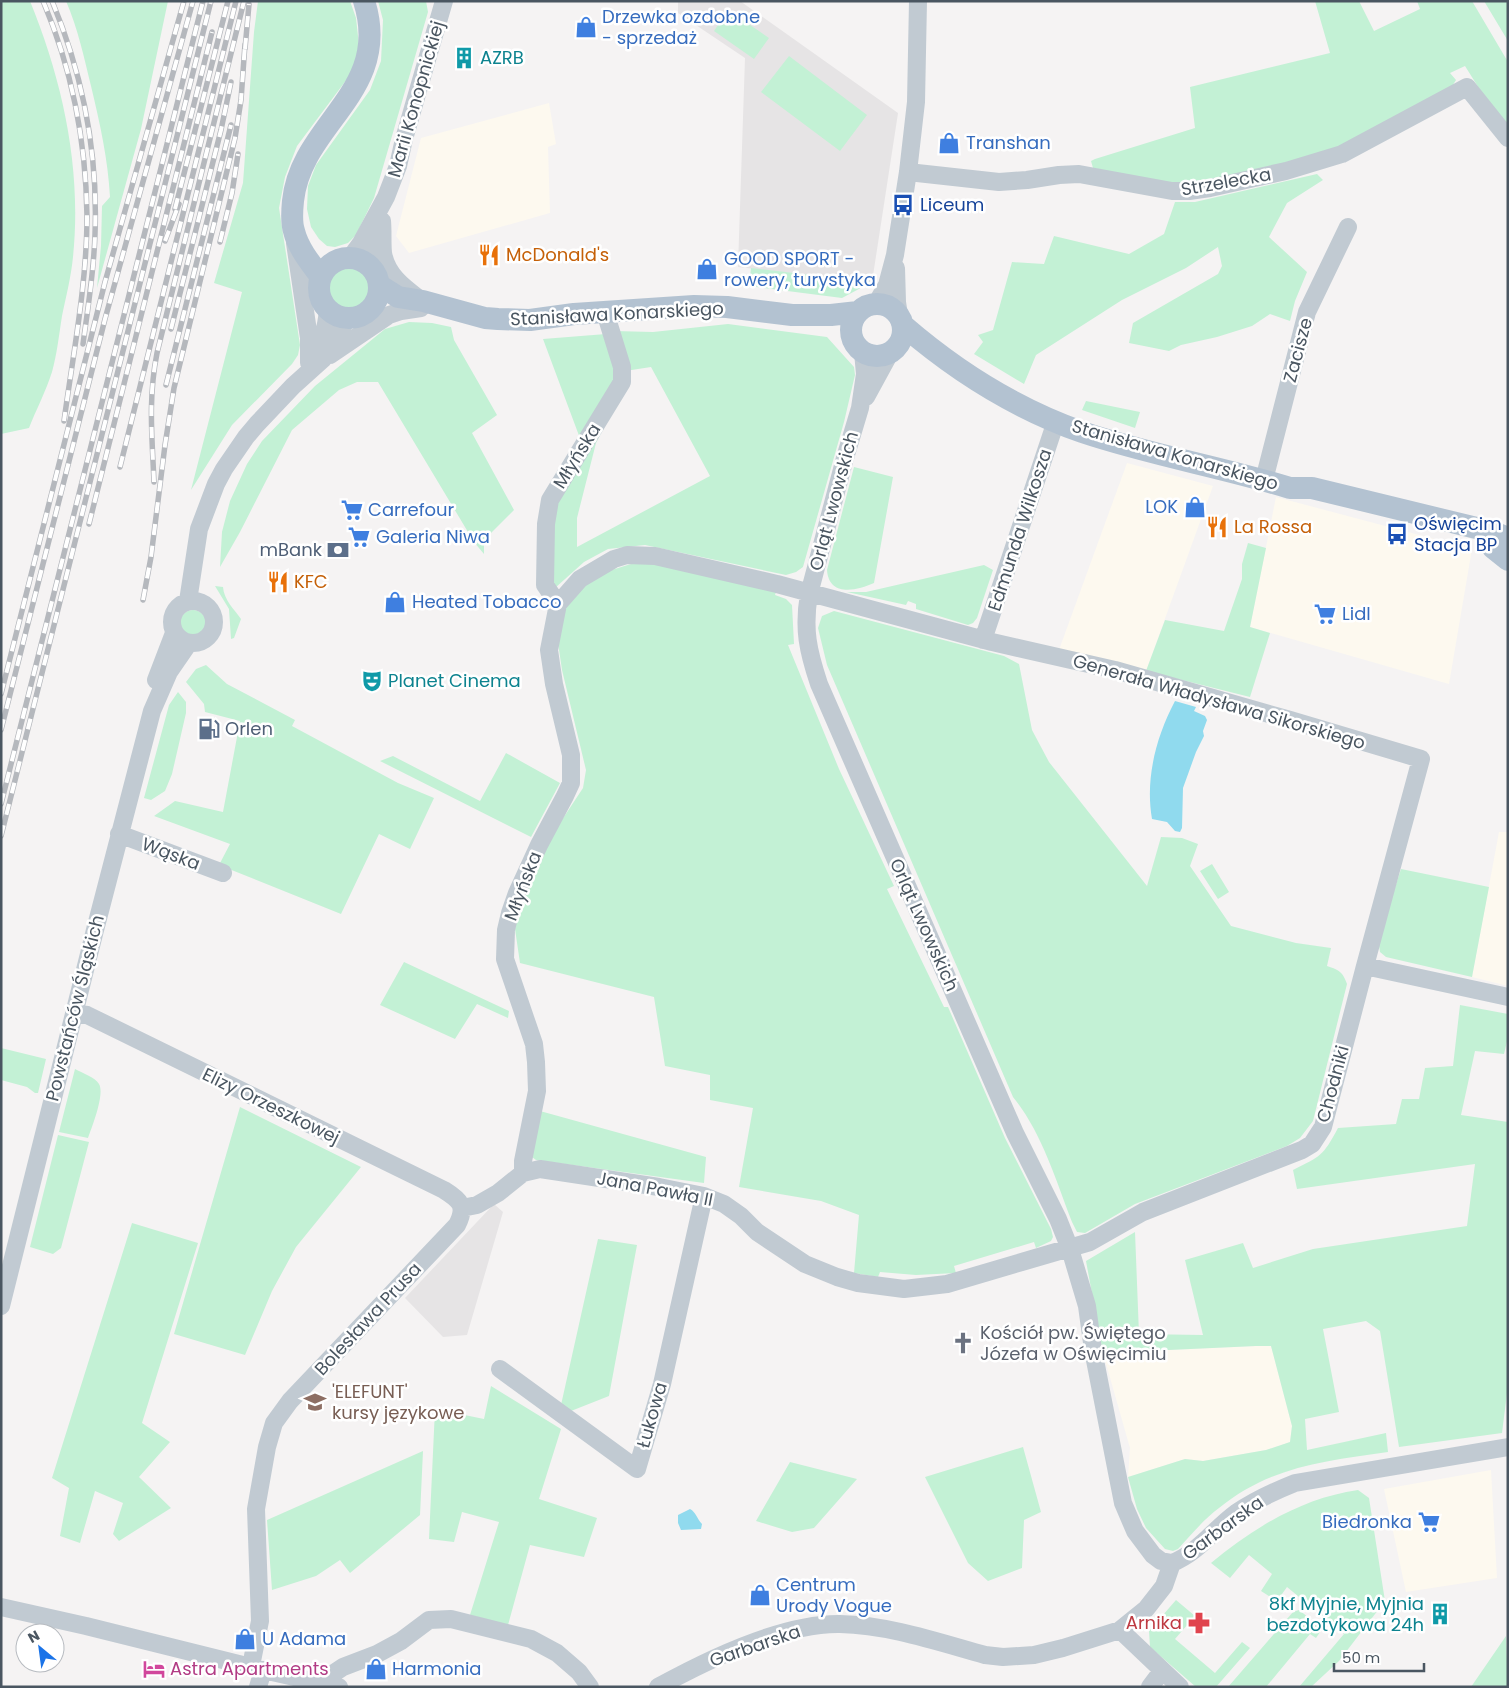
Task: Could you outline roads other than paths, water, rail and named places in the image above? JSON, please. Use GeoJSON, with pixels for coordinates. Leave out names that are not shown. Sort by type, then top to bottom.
{"type":"FeatureCollection","features":[{"type":"Feature","properties":{"kind":"main road"},"geometry":{"type":"LineString","coordinates":[[344,265],[319,285],[320,294],[323,303],[337,314],[357,317],[367,313],[376,295],[374,271],[344,265],[307,258],[294,233],[292,207],[295,184],[305,160],[321,135],[345,104],[364,69],[368,55],[369,33],[364,1]]}},
{"type":"Feature","properties":{"kind":"main road"},"geometry":{"type":"LineString","coordinates":[[292,207],[306,239],[314,250],[344,265]]}},
{"type":"Feature","properties":{"kind":"main road","name":"Stanisława Konarskiego"},"geometry":{"type":"LineString","coordinates":[[376,295],[398,297],[429,306],[486,318],[530,320],[574,314],[694,306],[727,307],[792,315],[831,315],[885,305],[893,309],[901,320],[955,366]]}},
{"type":"Feature","properties":{"kind":"main road"},"geometry":{"type":"LineString","coordinates":[[857,344],[851,327],[853,319],[867,308]]}},
{"type":"Feature","properties":{"kind":"main road","name":"Stanisława Konarskiego"},"geometry":{"type":"LineString","coordinates":[[792,315],[843,331],[857,344],[876,357],[894,350],[919,351],[955,366],[1004,396],[1056,421],[1105,439],[1290,488],[1312,488],[1493,532],[1504,550]]}},
{"type":"Feature","properties":{"kind":"main road"},"geometry":{"type":"LineString","coordinates":[[894,350],[904,333],[901,320]]}},
{"type":"Feature","properties":{"kind":"street","name":"Marii Konopnickiej"},"geometry":{"type":"LineString","coordinates":[[344,265],[361,243],[386,197],[398,166],[444,1]]}},
{"type":"Feature","properties":{"kind":"street"},"geometry":{"type":"LineString","coordinates":[[867,308],[887,285],[895,255],[908,172],[916,102],[918,1]]}},
{"type":"Feature","properties":{"kind":"street","name":"Strzelecka"},"geometry":{"type":"LineString","coordinates":[[908,172],[999,182],[1079,174],[1172,191],[1210,188],[1286,171],[1342,154],[1467,87],[1508,138]]}},
{"type":"Feature","properties":{"kind":"street","name":"Marii Konopnickiej"},"geometry":{"type":"LineString","coordinates":[[344,265],[382,221],[386,197]]}},
{"type":"Feature","properties":{"kind":"street"},"geometry":{"type":"LineString","coordinates":[[382,221],[383,253],[387,267],[399,284],[429,306]]}},
{"type":"Feature","properties":{"kind":"street","name":"Zacisze"},"geometry":{"type":"LineString","coordinates":[[1264,480],[1307,312],[1348,227]]}},
{"type":"Feature","properties":{"kind":"street"},"geometry":{"type":"LineString","coordinates":[[294,233],[309,338],[316,361]]}},
{"type":"Feature","properties":{"kind":"street"},"geometry":{"type":"LineString","coordinates":[[895,255],[897,302],[901,320]]}},
{"type":"Feature","properties":{"kind":"street"},"geometry":{"type":"LineString","coordinates":[[194,601],[208,510],[216,484],[246,437],[316,361],[389,315],[429,306]]}},
{"type":"Feature","properties":{"kind":"street","name":"Młyńska"},"geometry":{"type":"LineString","coordinates":[[524,1173],[522,1162],[538,1081],[534,1044],[506,960],[506,930],[517,894],[539,845],[571,783],[571,755],[554,684],[549,650],[558,604],[545,585],[546,524],[550,500],[622,382],[622,367],[605,312]]}},
{"type":"Feature","properties":{"kind":"street"},"geometry":{"type":"LineString","coordinates":[[316,361],[327,324],[337,314]]}},
{"type":"Feature","properties":{"kind":"street","name":"Orląt Lwowskich"},"geometry":{"type":"LineString","coordinates":[[857,344],[865,374],[860,408],[808,594],[806,640],[810,658],[819,684],[1015,1133],[1058,1219],[1070,1249],[1087,1306],[1093,1350],[1123,1503],[1135,1531],[1152,1556],[1161,1561],[1172,1563]]}},
{"type":"Feature","properties":{"kind":"street","name":"Orląt Lwowskich"},"geometry":{"type":"LineString","coordinates":[[860,408],[894,350]]}},
{"type":"Feature","properties":{"kind":"street","name":"Edmunda Wilkosza"},"geometry":{"type":"LineString","coordinates":[[983,640],[1056,421]]}},
{"type":"Feature","properties":{"kind":"street","name":"Orląt Lwowskich"},"geometry":{"type":"LineString","coordinates":[[558,604],[580,579],[601,565],[628,555],[656,556],[777,584],[808,594]]}},
{"type":"Feature","properties":{"kind":"street","name":"Generała Władysława Sikorskiego"},"geometry":{"type":"LineString","coordinates":[[808,594],[983,640],[1114,670],[1422,759],[1365,966]]}},
{"type":"Feature","properties":{"kind":"street"},"geometry":{"type":"LineString","coordinates":[[194,601],[211,611],[214,624],[210,635],[196,643],[189,643],[183,641],[174,633],[171,623],[174,611],[183,603],[194,601]]}},
{"type":"Feature","properties":{"kind":"street","name":"Powstańców Śląskich"},"geometry":{"type":"LineString","coordinates":[[1,1306],[119,834],[152,711],[157,677],[174,633]]}},
{"type":"Feature","properties":{"kind":"street","name":"Powstańców Śląskich"},"geometry":{"type":"LineString","coordinates":[[152,711],[170,672],[189,643]]}},
{"type":"Feature","properties":{"kind":"street","name":"Wąska"},"geometry":{"type":"LineString","coordinates":[[119,834],[224,874]]}},
{"type":"Feature","properties":{"kind":"street"},"geometry":{"type":"LineString","coordinates":[[1365,966],[1508,997]]}},
{"type":"Feature","properties":{"kind":"street","name":"Chodniki"},"geometry":{"type":"LineString","coordinates":[[1070,1249],[1090,1242],[1144,1212],[1278,1160],[1312,1144],[1323,1127],[1365,966]]}},
{"type":"Feature","properties":{"kind":"street","name":"Elizy Orzeszkowej"},"geometry":{"type":"LineString","coordinates":[[74,1013],[86,1015],[444,1190],[457,1198],[462,1208]]}},
{"type":"Feature","properties":{"kind":"street","name":"Jana Pawła II"},"geometry":{"type":"LineString","coordinates":[[524,1173],[540,1169],[659,1187],[704,1196],[724,1204],[741,1216],[757,1232],[805,1264],[837,1277],[895,1288],[904,1289],[947,1284],[1070,1249]]}},
{"type":"Feature","properties":{"kind":"street"},"geometry":{"type":"LineString","coordinates":[[462,1208],[477,1205],[488,1200],[524,1173]]}},
{"type":"Feature","properties":{"kind":"street","name":"Łukowa"},"geometry":{"type":"LineString","coordinates":[[500,1369],[636,1469],[662,1384],[704,1196]]}},
{"type":"Feature","properties":{"kind":"street","name":"Bolesława Prusa"},"geometry":{"type":"LineString","coordinates":[[257,1674],[260,1621],[256,1508],[267,1447],[274,1423],[290,1401],[457,1225],[462,1208]]}},
{"type":"Feature","properties":{"kind":"street","name":"Garbarska"},"geometry":{"type":"LineString","coordinates":[[658,1687],[706,1661],[758,1640],[806,1628],[838,1624],[878,1628],[985,1655],[1003,1657],[1034,1655],[1063,1648],[1120,1630],[1146,1609],[1164,1586],[1172,1563],[1185,1558],[1236,1514],[1267,1495],[1295,1482],[1508,1447]]}},
{"type":"Feature","properties":{"kind":"street"},"geometry":{"type":"LineString","coordinates":[[1,1608],[86,1626],[257,1674],[334,1686],[334,1673],[343,1667],[377,1654],[401,1641],[429,1620],[451,1619],[532,1639],[558,1653],[579,1672],[590,1687]]}},
{"type":"Feature","properties":{"kind":"street"},"geometry":{"type":"LineString","coordinates":[[1120,1630],[1180,1687]]}},
{"type":"Feature","properties":{"kind":"street"},"geometry":{"type":"LineString","coordinates":[[1150,1687],[1162,1671]]}},
{"type":"Feature","properties":{"kind":"water"},"geometry":{"type":"Polygon","coordinates":[[[1175,701],[1196,707],[1194,711],[1205,716],[1207,720],[1203,731],[1204,736],[1183,788],[1182,828],[1180,832],[1175,831],[1167,822],[1152,819],[1150,804],[1151,774],[1154,759],[1162,729],[1175,701]]]}},
{"type":"Feature","properties":{"kind":"water"},"geometry":{"type":"Polygon","coordinates":[[[690,1509],[702,1524],[701,1529],[681,1530],[678,1523],[678,1515],[690,1509]]]}},
{"type":"Feature","properties":{"kind":"railway"},"geometry":{"type":"LineString","coordinates":[[43,1],[62,53],[76,106],[86,188],[85,267],[64,421]]}},
{"type":"Feature","properties":{"kind":"railway"},"geometry":{"type":"LineString","coordinates":[[52,1],[63,29],[80,86],[91,145],[94,175],[94,248],[83,344]]}},
{"type":"Feature","properties":{"kind":"railway"},"geometry":{"type":"LineString","coordinates":[[1,694],[105,282],[184,1]]}},
{"type":"Feature","properties":{"kind":"railway"},"geometry":{"type":"LineString","coordinates":[[1,730],[105,319],[193,1]]}},
{"type":"Feature","properties":{"kind":"railway"},"geometry":{"type":"LineString","coordinates":[[1,804],[203,1]]}},
{"type":"Feature","properties":{"kind":"railway"},"geometry":{"type":"LineString","coordinates":[[1,836],[211,1]]}},
{"type":"Feature","properties":{"kind":"railway"},"geometry":{"type":"LineString","coordinates":[[175,209],[228,1]]}},
{"type":"Feature","properties":{"kind":"railway"},"geometry":{"type":"LineString","coordinates":[[120,467],[236,1]]}},
{"type":"Feature","properties":{"kind":"railway"},"geometry":{"type":"LineString","coordinates":[[154,482],[152,386],[157,353],[244,1]]}},
{"type":"Feature","properties":{"kind":"railway"},"geometry":{"type":"LineString","coordinates":[[245,49],[249,4]]}},
{"type":"Feature","properties":{"kind":"railway"},"geometry":{"type":"LineString","coordinates":[[89,524],[212,32]]}},
{"type":"Feature","properties":{"kind":"railway"},"geometry":{"type":"LineString","coordinates":[[143,600],[151,557],[174,388],[235,138],[241,100],[245,44]]}},
{"type":"Feature","properties":{"kind":"railway"},"geometry":{"type":"LineString","coordinates":[[171,329],[221,130],[231,82]]}},
{"type":"Feature","properties":{"kind":"railway"},"geometry":{"type":"LineString","coordinates":[[166,385],[231,125]]}},
{"type":"Feature","properties":{"kind":"railway"},"geometry":{"type":"LineString","coordinates":[[220,242],[232,193],[238,154]]}},
{"type":"Feature","properties":{"kind":"railway"},"geometry":{"type":"LineString","coordinates":[[165,241],[179,204]]}},
{"type":"Feature","properties":{"kind":"place","name":"Drzewka ozdobne - sprzedaż"},"geometry":{"type":"Point","coordinates":[586,27]}},
{"type":"Feature","properties":{"kind":"place","name":"AZRB"},"geometry":{"type":"Point","coordinates":[464,58]}},
{"type":"Feature","properties":{"kind":"place","name":"Transhan"},"geometry":{"type":"Point","coordinates":[949,143]}},
{"type":"Feature","properties":{"kind":"place","name":"Liceum"},"geometry":{"type":"Point","coordinates":[903,205]}},
{"type":"Feature","properties":{"kind":"place","name":"McDonald's"},"geometry":{"type":"Point","coordinates":[489,255]}},
{"type":"Feature","properties":{"kind":"place","name":"GOOD SPORT - rowery, turystyka"},"geometry":{"type":"Point","coordinates":[707,269]}},
{"type":"Feature","properties":{"kind":"place","name":"LOK"},"geometry":{"type":"Point","coordinates":[1195,507]}},
{"type":"Feature","properties":{"kind":"place","name":"Carrefour"},"geometry":{"type":"Point","coordinates":[352,510]}},
{"type":"Feature","properties":{"kind":"place","name":"La Rossa"},"geometry":{"type":"Point","coordinates":[1217,527]}},
{"type":"Feature","properties":{"kind":"place","name":"Oświęcim Stacja BP"},"geometry":{"type":"Point","coordinates":[1397,534]}},
{"type":"Feature","properties":{"kind":"place","name":"Galeria Niwa"},"geometry":{"type":"Point","coordinates":[359,537]}},
{"type":"Feature","properties":{"kind":"place","name":"mBank"},"geometry":{"type":"Point","coordinates":[338,550]}},
{"type":"Feature","properties":{"kind":"place","name":"KFC"},"geometry":{"type":"Point","coordinates":[278,582]}},
{"type":"Feature","properties":{"kind":"place","name":"Heated Tobacco"},"geometry":{"type":"Point","coordinates":[395,602]}},
{"type":"Feature","properties":{"kind":"place","name":"Lidl"},"geometry":{"type":"Point","coordinates":[1325,614]}},
{"type":"Feature","properties":{"kind":"place","name":"Planet Cinema"},"geometry":{"type":"Point","coordinates":[372,681]}},
{"type":"Feature","properties":{"kind":"place","name":"Orlen"},"geometry":{"type":"Point","coordinates":[209,729]}},
{"type":"Feature","properties":{"kind":"place","name":"Kościół pw. Świętego Józefa w Oświęcimiu"},"geometry":{"type":"Point","coordinates":[963,1343]}},
{"type":"Feature","properties":{"kind":"place","name":"'ELEFUNT' kursy językowe"},"geometry":{"type":"Point","coordinates":[315,1402]}},
{"type":"Feature","properties":{"kind":"place","name":"Biedronka"},"geometry":{"type":"Point","coordinates":[1429,1522]}},
{"type":"Feature","properties":{"kind":"place","name":"Centrum Urody Vogue"},"geometry":{"type":"Point","coordinates":[760,1595]}},
{"type":"Feature","properties":{"kind":"place","name":"8kf Myjnie, Myjnia bezdotykowa 24h"},"geometry":{"type":"Point","coordinates":[1440,1614]}},
{"type":"Feature","properties":{"kind":"place","name":"Arnika"},"geometry":{"type":"Point","coordinates":[1199,1623]}},
{"type":"Feature","properties":{"kind":"place","name":"U Adama"},"geometry":{"type":"Point","coordinates":[245,1639]}},
{"type":"Feature","properties":{"kind":"place","name":"Astra Apartments"},"geometry":{"type":"Point","coordinates":[154,1669]}},
{"type":"Feature","properties":{"kind":"place","name":"Harmonia"},"geometry":{"type":"Point","coordinates":[376,1669]}}]}
